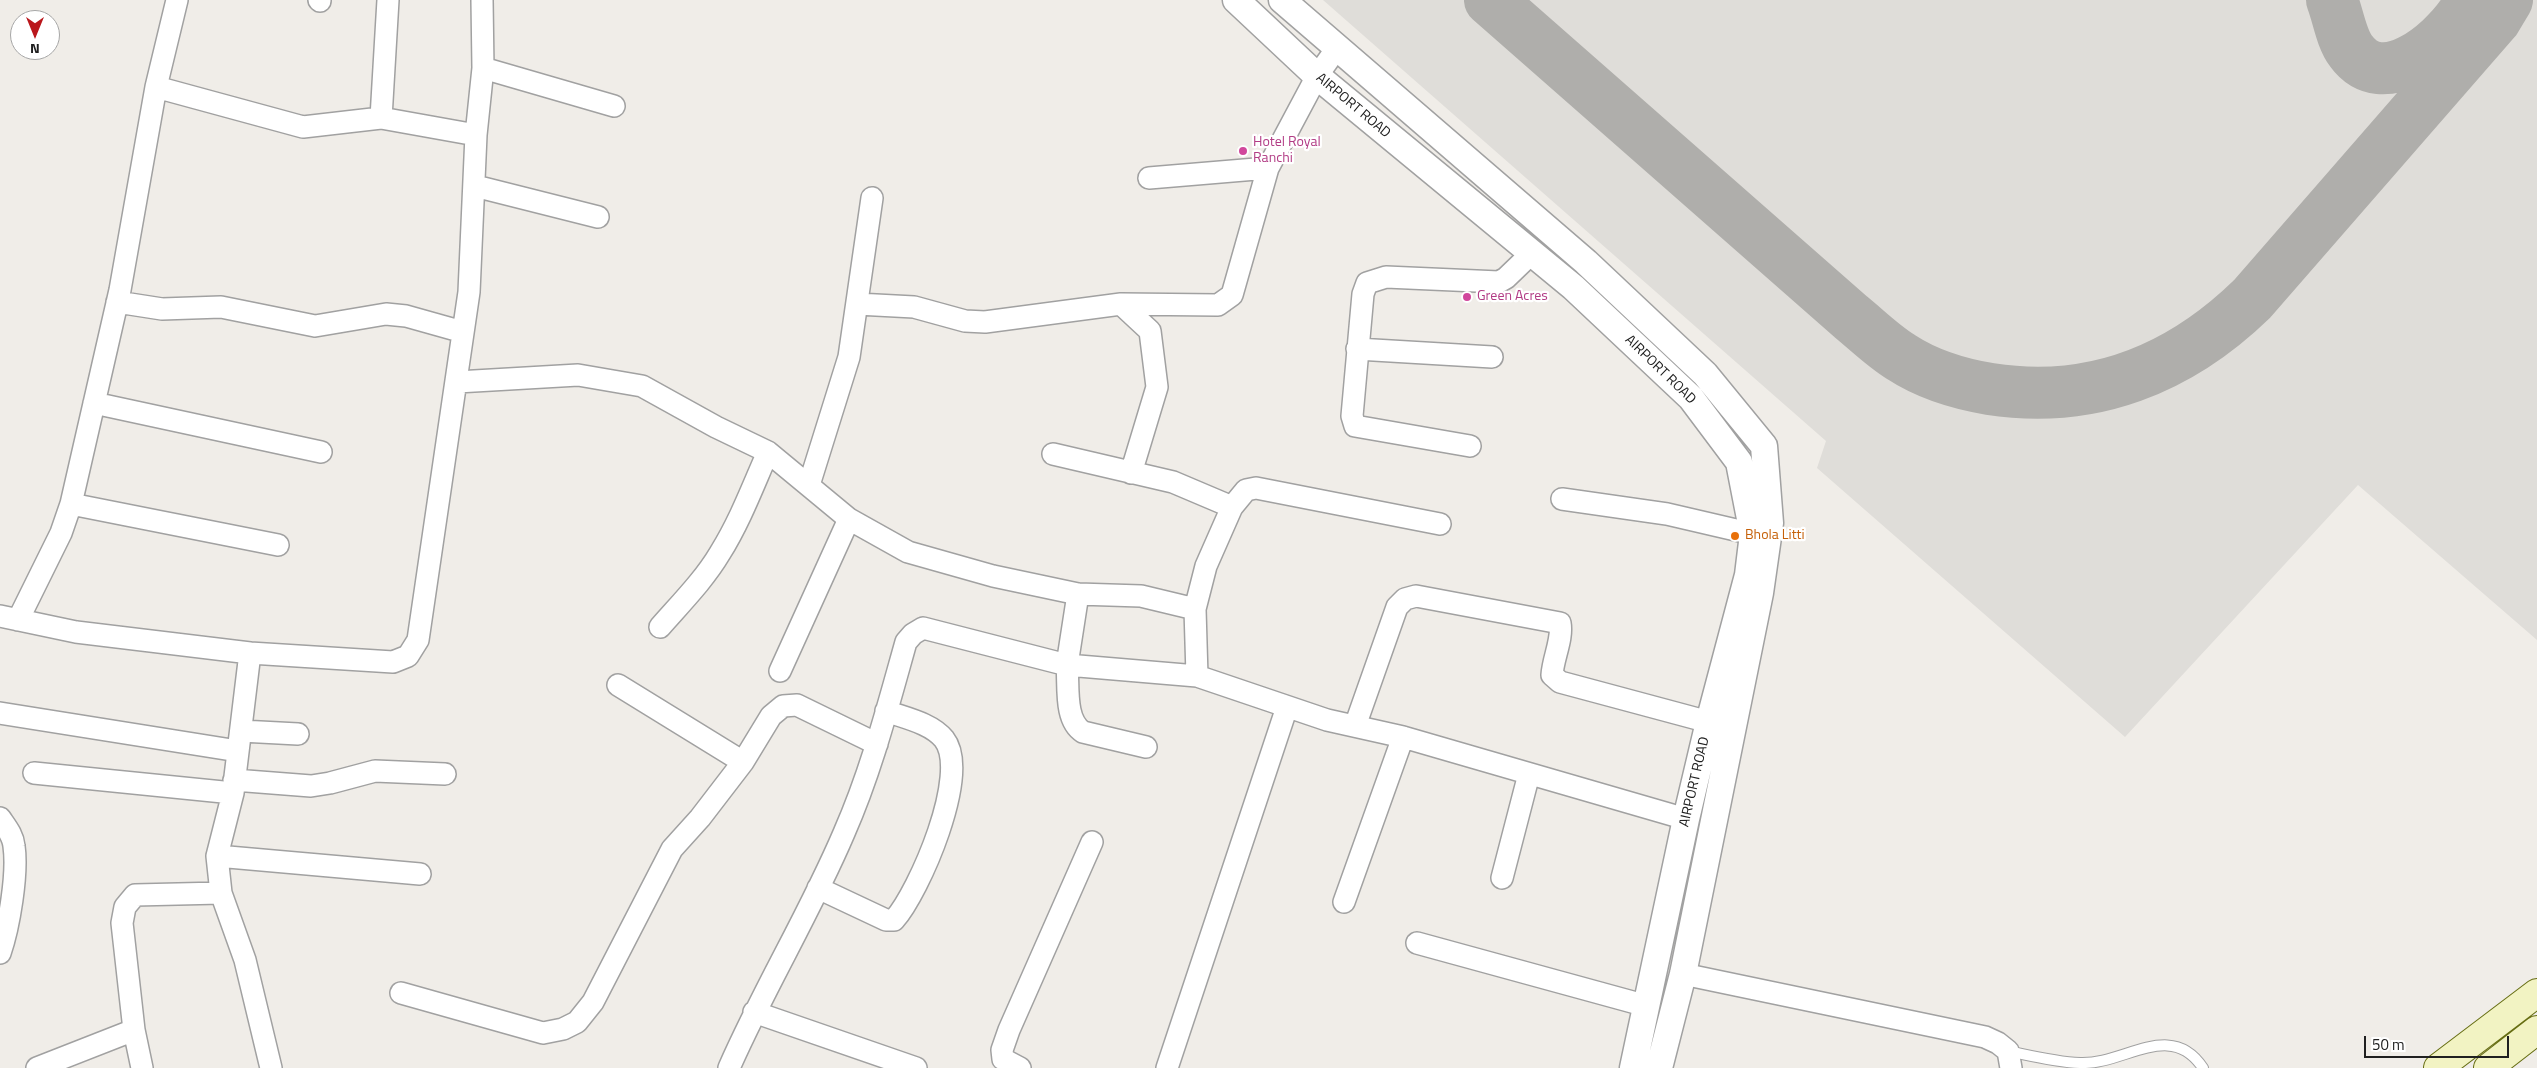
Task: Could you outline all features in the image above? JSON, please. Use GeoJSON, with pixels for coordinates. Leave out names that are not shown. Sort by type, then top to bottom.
{"type":"FeatureCollection","features":[{"type":"Feature","properties":{"kind":"main road"},"geometry":{"type":"LineString","coordinates":[[2438,1068],[2537,993]]}},
{"type":"Feature","properties":{"kind":"main road"},"geometry":{"type":"LineString","coordinates":[[2488,1068],[2537,1030]]}},
{"type":"Feature","properties":{"kind":"street"},"geometry":{"type":"LineString","coordinates":[[177,0],[156,88],[117,302],[71,504],[61,532],[9,618],[76,632],[250,653],[393,662],[408,656],[418,640],[457,382],[468,292],[475,186],[476,135],[483,68],[482,0]]}},
{"type":"Feature","properties":{"kind":"street"},"geometry":{"type":"LineString","coordinates":[[381,118],[388,0]]}},
{"type":"Feature","properties":{"kind":"street","name":"AIRPORT ROAD"},"geometry":{"type":"LineString","coordinates":[[1236,0],[1317,76],[1533,252],[1690,398],[1739,462],[1753,534],[1748,575],[1709,722],[1686,819],[1647,1006],[1632,1068]]}},
{"type":"Feature","properties":{"kind":"street","name":"AIRPORT ROAD"},"geometry":{"type":"LineString","coordinates":[[1282,0],[1586,262],[1705,374],[1764,446],[1770,523],[1760,593],[1683,974],[1659,1068]]}},
{"type":"Feature","properties":{"kind":"street"},"geometry":{"type":"LineString","coordinates":[[857,304],[914,307],[966,321],[985,322],[1121,304],[1218,305],[1232,295],[1268,168],[1317,76],[1337,48]]}},
{"type":"Feature","properties":{"kind":"street"},"geometry":{"type":"LineString","coordinates":[[483,68],[614,106]]}},
{"type":"Feature","properties":{"kind":"street"},"geometry":{"type":"LineString","coordinates":[[156,88],[303,127],[381,118],[476,135]]}},
{"type":"Feature","properties":{"kind":"street"},"geometry":{"type":"LineString","coordinates":[[1149,178],[1268,168]]}},
{"type":"Feature","properties":{"kind":"street"},"geometry":{"type":"LineString","coordinates":[[475,186],[598,217]]}},
{"type":"Feature","properties":{"kind":"street"},"geometry":{"type":"LineString","coordinates":[[809,485],[844,375],[857,304],[872,198]]}},
{"type":"Feature","properties":{"kind":"street"},"geometry":{"type":"LineString","coordinates":[[1470,446],[1355,426],[1352,416],[1362,294],[1367,283],[1386,277],[1498,282],[1506,278],[1533,252]]}},
{"type":"Feature","properties":{"kind":"street"},"geometry":{"type":"LineString","coordinates":[[117,302],[162,309],[221,307],[315,326],[386,314],[399,315],[463,332]]}},
{"type":"Feature","properties":{"kind":"street"},"geometry":{"type":"LineString","coordinates":[[1121,304],[1150,331],[1157,387],[1131,474]]}},
{"type":"Feature","properties":{"kind":"street"},"geometry":{"type":"LineString","coordinates":[[1358,349],[1492,357]]}},
{"type":"Feature","properties":{"kind":"street"},"geometry":{"type":"LineString","coordinates":[[457,382],[578,375],[642,386],[716,427],[768,452],[849,519],[908,552],[993,576],[1078,594],[1141,596],[1195,609]]}},
{"type":"Feature","properties":{"kind":"street"},"geometry":{"type":"LineString","coordinates":[[94,403],[321,452]]}},
{"type":"Feature","properties":{"kind":"street"},"geometry":{"type":"LineString","coordinates":[[660,627],[695,588],[720,554],[735,527],[768,452]]}},
{"type":"Feature","properties":{"kind":"street"},"geometry":{"type":"LineString","coordinates":[[1053,454],[1131,474],[1173,482],[1232,506]]}},
{"type":"Feature","properties":{"kind":"street"},"geometry":{"type":"LineString","coordinates":[[1197,676],[1195,609],[1206,566],[1232,506],[1246,490],[1256,488],[1440,524]]}},
{"type":"Feature","properties":{"kind":"street"},"geometry":{"type":"LineString","coordinates":[[1562,500],[1667,514],[1753,534]]}},
{"type":"Feature","properties":{"kind":"street"},"geometry":{"type":"LineString","coordinates":[[71,504],[278,545]]}},
{"type":"Feature","properties":{"kind":"street"},"geometry":{"type":"LineString","coordinates":[[780,671],[849,519]]}},
{"type":"Feature","properties":{"kind":"street"},"geometry":{"type":"LineString","coordinates":[[1078,594],[1067,665],[1071,715],[1075,727],[1083,732],[1146,746]]}},
{"type":"Feature","properties":{"kind":"street"},"geometry":{"type":"LineString","coordinates":[[1354,726],[1397,607],[1405,599],[1416,596],[1560,623],[1561,630],[1552,664],[1552,675],[1560,682],[1709,722]]}},
{"type":"Feature","properties":{"kind":"street"},"geometry":{"type":"LineString","coordinates":[[730,1068],[754,1012],[844,833],[877,744],[906,642],[913,634],[923,628],[1067,665],[1197,676],[1287,707],[1354,726],[1403,737],[1686,819]]}},
{"type":"Feature","properties":{"kind":"street"},"geometry":{"type":"LineString","coordinates":[[250,653],[234,786],[217,856],[221,892],[245,960],[271,1068]]}},
{"type":"Feature","properties":{"kind":"street"},"geometry":{"type":"LineString","coordinates":[[618,685],[743,762]]}},
{"type":"Feature","properties":{"kind":"street"},"geometry":{"type":"LineString","coordinates":[[401,993],[543,1033],[563,1029],[577,1022],[593,1002],[672,849],[700,818],[743,762],[771,716],[783,706],[796,705],[877,744]]}},
{"type":"Feature","properties":{"kind":"street"},"geometry":{"type":"LineString","coordinates":[[1167,1068],[1287,707]]}},
{"type":"Feature","properties":{"kind":"street"},"geometry":{"type":"LineString","coordinates":[[818,888],[886,920],[894,920],[928,861],[942,826],[950,778],[950,756],[947,744],[927,726],[886,711]]}},
{"type":"Feature","properties":{"kind":"street"},"geometry":{"type":"LineString","coordinates":[[0,713],[240,741],[298,734]]}},
{"type":"Feature","properties":{"kind":"street"},"geometry":{"type":"LineString","coordinates":[[1344,902],[1403,737]]}},
{"type":"Feature","properties":{"kind":"street"},"geometry":{"type":"LineString","coordinates":[[34,773],[234,786],[311,786],[375,771],[445,774]]}},
{"type":"Feature","properties":{"kind":"street"},"geometry":{"type":"LineString","coordinates":[[1502,878],[1529,774]]}},
{"type":"Feature","properties":{"kind":"street"},"geometry":{"type":"LineString","coordinates":[[0,818],[9,830],[14,846],[12,887],[5,937],[0,953]]}},
{"type":"Feature","properties":{"kind":"street"},"geometry":{"type":"LineString","coordinates":[[1020,1068],[1003,1059],[1002,1050],[1009,1030],[1092,842]]}},
{"type":"Feature","properties":{"kind":"street"},"geometry":{"type":"LineString","coordinates":[[217,856],[420,874]]}},
{"type":"Feature","properties":{"kind":"street"},"geometry":{"type":"LineString","coordinates":[[142,1068],[134,1030],[122,923],[125,907],[135,895],[221,892]]}},
{"type":"Feature","properties":{"kind":"street"},"geometry":{"type":"LineString","coordinates":[[1417,943],[1647,1006]]}},
{"type":"Feature","properties":{"kind":"street"},"geometry":{"type":"LineString","coordinates":[[1683,974],[1985,1037],[1998,1043],[2010,1060]]}},
{"type":"Feature","properties":{"kind":"street"},"geometry":{"type":"LineString","coordinates":[[754,1012],[916,1068]]}},
{"type":"Feature","properties":{"kind":"street"},"geometry":{"type":"LineString","coordinates":[[37,1068],[134,1030]]}},
{"type":"Feature","properties":{"kind":"lane"},"geometry":{"type":"LineString","coordinates":[[2010,1060],[2098,1062],[2144,1048],[2172,1045],[2186,1050],[2203,1068]]}},
{"type":"Feature","properties":{"kind":"shaded area"},"geometry":{"type":"Polygon","coordinates":[[[1323,0],[2537,0],[2537,640],[2358,485],[2125,737],[1817,468],[1826,441],[1323,0]]]}},
{"type":"Feature","properties":{"kind":"taxiway"},"geometry":{"type":"LineString","coordinates":[[1490,0],[1888,348],[1911,363],[1944,377],[1990,389],[2028,393],[2064,392],[2099,386],[2132,376],[2164,362],[2195,345],[2224,324],[2252,299],[2495,20],[2507,0]]}},
{"type":"Feature","properties":{"kind":"taxiway"},"geometry":{"type":"LineString","coordinates":[[2332,0],[2342,33],[2351,51],[2364,63],[2379,68],[2395,67],[2411,61],[2440,39],[2462,15]]}},
{"type":"Feature","properties":{"kind":"place","name":"Hotel Royal Ranchi"},"geometry":{"type":"Point","coordinates":[1243,151]}},
{"type":"Feature","properties":{"kind":"place","name":"Green Acres"},"geometry":{"type":"Point","coordinates":[1467,297]}},
{"type":"Feature","properties":{"kind":"place","name":"Bhola Litti"},"geometry":{"type":"Point","coordinates":[1735,536]}}]}
